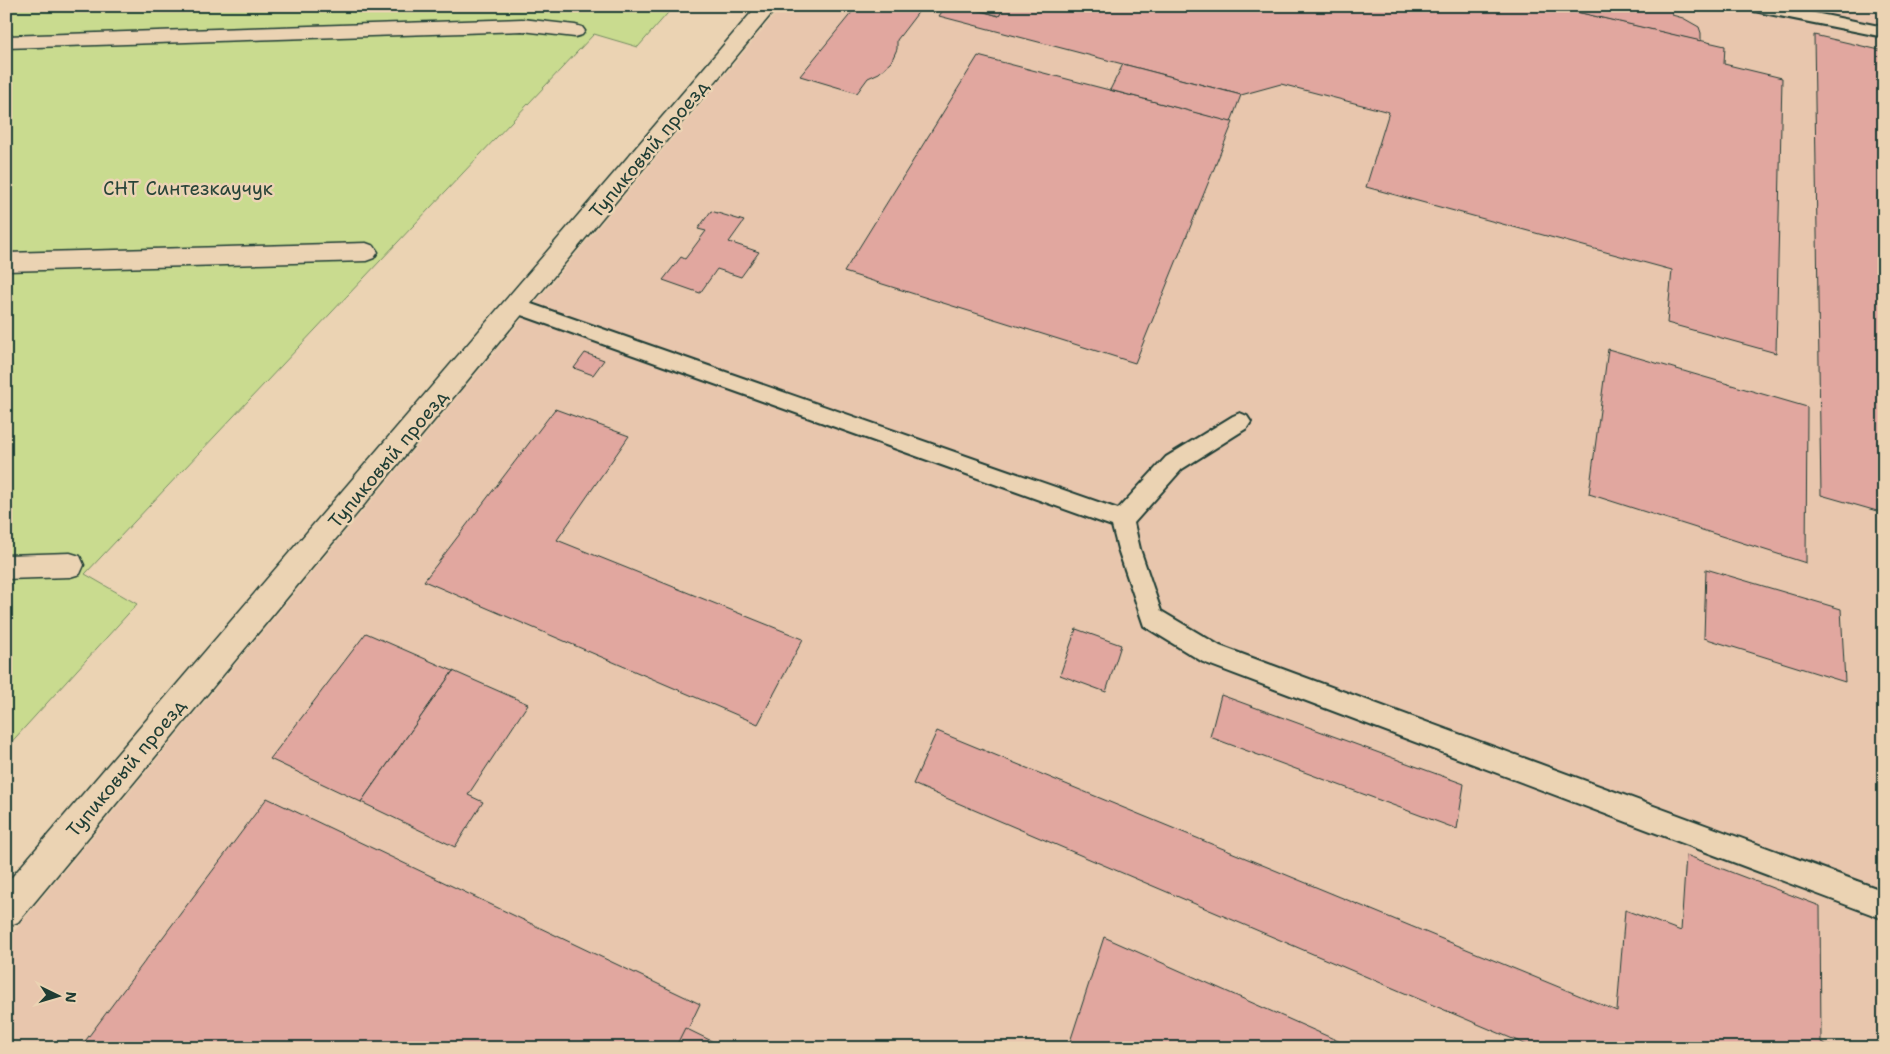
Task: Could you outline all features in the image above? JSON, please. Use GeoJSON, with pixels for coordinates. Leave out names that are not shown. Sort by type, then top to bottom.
{"type":"FeatureCollection","features":[{"type":"Feature","properties":{"kind":"street","name":"Тупиковый проезд"},"geometry":{"type":"LineString","coordinates":[[6,910],[768,6]]}},
{"type":"Feature","properties":{"kind":"street"},"geometry":{"type":"LineString","coordinates":[[6,42],[522,25],[575,31]]}},
{"type":"Feature","properties":{"kind":"street"},"geometry":{"type":"LineString","coordinates":[[6,262],[366,252]]}},
{"type":"Feature","properties":{"kind":"street"},"geometry":{"type":"LineString","coordinates":[[6,567],[70,565]]}},
{"type":"Feature","properties":{"kind":"lane"},"geometry":{"type":"LineString","coordinates":[[1754,6],[1884,32]]}},
{"type":"Feature","properties":{"kind":"lane"},"geometry":{"type":"LineString","coordinates":[[517,306],[1122,520]]}},
{"type":"Feature","properties":{"kind":"lane"},"geometry":{"type":"LineString","coordinates":[[1122,520],[1174,463],[1240,422]]}},
{"type":"Feature","properties":{"kind":"lane"},"geometry":{"type":"LineString","coordinates":[[1122,520],[1129,549],[1152,618],[1212,654],[1884,905]]}},
{"type":"Feature","properties":{"kind":"shaded area"},"geometry":{"type":"Polygon","coordinates":[[[782,6],[1884,6],[1884,1048],[6,1048],[6,941],[782,6]]]}},
{"type":"Feature","properties":{"kind":"green space","name":"СНТ Синтезкаучук"},"geometry":{"type":"Polygon","coordinates":[[[6,6],[674,6],[638,47],[594,34],[85,574],[137,604],[6,748],[6,6]]]}},
{"type":"Feature","properties":{"kind":"building"},"geometry":{"type":"Polygon","coordinates":[[[857,6],[923,6],[897,40],[897,49],[891,62],[879,73],[868,78],[857,93],[800,76],[857,6]]]}},
{"type":"Feature","properties":{"kind":"building"},"geometry":{"type":"Polygon","coordinates":[[[946,6],[962,6],[999,16],[1005,6],[1551,6],[1725,46],[1724,64],[1782,78],[1776,353],[1667,323],[1672,270],[1366,187],[1389,112],[1281,84],[1241,95],[939,16],[946,6]]]}},
{"type":"Feature","properties":{"kind":"building"},"geometry":{"type":"Polygon","coordinates":[[[965,6],[1005,6],[999,16],[965,6]]]}},
{"type":"Feature","properties":{"kind":"building"},"geometry":{"type":"Polygon","coordinates":[[[1551,6],[1673,6],[1672,15],[1683,18],[1699,27],[1701,41],[1551,6]]]}},
{"type":"Feature","properties":{"kind":"building"},"geometry":{"type":"Polygon","coordinates":[[[1814,35],[1884,51],[1884,513],[1821,495],[1814,35]]]}},
{"type":"Feature","properties":{"kind":"building"},"geometry":{"type":"Polygon","coordinates":[[[978,56],[1233,122],[1135,363],[844,272],[978,56]]]}},
{"type":"Feature","properties":{"kind":"building"},"geometry":{"type":"Polygon","coordinates":[[[1123,64],[1241,95],[1231,122],[1110,90],[1123,64]]]}},
{"type":"Feature","properties":{"kind":"building"},"geometry":{"type":"Polygon","coordinates":[[[711,211],[744,221],[729,242],[759,252],[741,277],[717,269],[700,293],[663,280],[681,257],[685,259],[706,231],[698,229],[711,211]]]}},
{"type":"Feature","properties":{"kind":"building"},"geometry":{"type":"Polygon","coordinates":[[[1608,349],[1807,407],[1806,563],[1589,494],[1608,349]]]}},
{"type":"Feature","properties":{"kind":"building"},"geometry":{"type":"Polygon","coordinates":[[[585,353],[604,360],[593,375],[574,368],[585,353]]]}},
{"type":"Feature","properties":{"kind":"building"},"geometry":{"type":"Polygon","coordinates":[[[555,409],[629,436],[557,540],[803,639],[758,724],[424,581],[555,409]]]}},
{"type":"Feature","properties":{"kind":"building"},"geometry":{"type":"Polygon","coordinates":[[[1706,569],[1841,609],[1845,682],[1704,638],[1706,569]]]}},
{"type":"Feature","properties":{"kind":"building"},"geometry":{"type":"Polygon","coordinates":[[[1076,629],[1121,645],[1106,692],[1060,675],[1076,629]]]}},
{"type":"Feature","properties":{"kind":"building"},"geometry":{"type":"Polygon","coordinates":[[[366,633],[453,671],[361,802],[270,759],[366,633]]]}},
{"type":"Feature","properties":{"kind":"building"},"geometry":{"type":"Polygon","coordinates":[[[453,671],[528,704],[468,795],[483,802],[455,847],[361,802],[453,671]]]}},
{"type":"Feature","properties":{"kind":"building"},"geometry":{"type":"Polygon","coordinates":[[[1221,695],[1464,784],[1457,829],[1210,737],[1221,695]]]}},
{"type":"Feature","properties":{"kind":"building"},"geometry":{"type":"Polygon","coordinates":[[[937,731],[1617,1011],[1625,910],[1681,931],[1686,855],[1820,906],[1821,1042],[1834,1048],[1534,1048],[913,784],[937,731]]]}},
{"type":"Feature","properties":{"kind":"building"},"geometry":{"type":"Polygon","coordinates":[[[267,798],[700,1004],[679,1048],[80,1048],[267,798]]]}},
{"type":"Feature","properties":{"kind":"building"},"geometry":{"type":"Polygon","coordinates":[[[1104,937],[1354,1048],[1068,1048],[1104,937]]]}},
{"type":"Feature","properties":{"kind":"building"},"geometry":{"type":"Polygon","coordinates":[[[685,1028],[726,1048],[675,1048],[685,1028]]]}}]}
